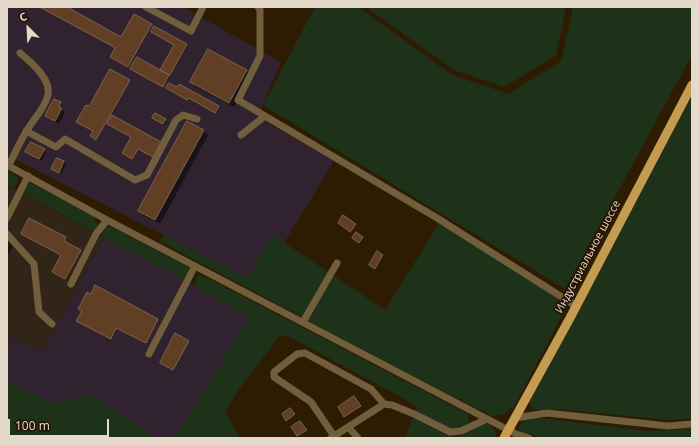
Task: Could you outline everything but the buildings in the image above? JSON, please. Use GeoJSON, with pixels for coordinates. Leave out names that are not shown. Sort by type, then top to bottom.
{"type":"FeatureCollection","features":[{"type":"Feature","properties":{"kind":"main road","name":"Индустриальное шоссе"},"geometry":{"type":"LineString","coordinates":[[504,438],[576,306],[692,86]]}},
{"type":"Feature","properties":{"kind":"street"},"geometry":{"type":"LineString","coordinates":[[146,7],[191,31],[203,7]]}},
{"type":"Feature","properties":{"kind":"street"},"geometry":{"type":"LineString","coordinates":[[258,7],[260,10],[260,56],[238,100],[437,218],[576,306]]}},
{"type":"Feature","properties":{"kind":"street"},"geometry":{"type":"LineString","coordinates":[[20,53],[42,74],[47,85],[48,97],[26,131],[8,165],[107,220],[487,419],[516,434],[530,438]]}},
{"type":"Feature","properties":{"kind":"street"},"geometry":{"type":"LineString","coordinates":[[26,131],[56,147],[65,140],[135,180],[146,175],[176,120],[183,115],[197,119]]}},
{"type":"Feature","properties":{"kind":"street"},"geometry":{"type":"LineString","coordinates":[[241,135],[265,116]]}},
{"type":"Feature","properties":{"kind":"street"},"geometry":{"type":"LineString","coordinates":[[7,218],[28,176]]}},
{"type":"Feature","properties":{"kind":"street"},"geometry":{"type":"LineString","coordinates":[[71,284],[96,234],[107,220]]}},
{"type":"Feature","properties":{"kind":"street"},"geometry":{"type":"LineString","coordinates":[[7,234],[34,264],[39,312],[52,324]]}},
{"type":"Feature","properties":{"kind":"street"},"geometry":{"type":"LineString","coordinates":[[303,322],[337,263]]}},
{"type":"Feature","properties":{"kind":"street"},"geometry":{"type":"LineString","coordinates":[[149,354],[195,266]]}},
{"type":"Feature","properties":{"kind":"street"},"geometry":{"type":"LineString","coordinates":[[384,404],[371,389],[305,353],[297,354],[274,372],[274,377],[311,402],[333,437],[384,404],[392,405],[414,414],[450,432],[461,431],[487,419]]}},
{"type":"Feature","properties":{"kind":"street"},"geometry":{"type":"LineString","coordinates":[[514,418],[547,413],[668,426],[692,424]]}},
{"type":"Feature","properties":{"kind":"street"},"geometry":{"type":"LineString","coordinates":[[348,427],[358,438]]}},
{"type":"Feature","properties":{"kind":"shaded area"},"geometry":{"type":"Polygon","coordinates":[[[7,7],[183,7],[281,62],[258,117],[334,161],[284,243],[273,235],[247,278],[7,155],[7,7]]]}},
{"type":"Feature","properties":{"kind":"shaded area"},"geometry":{"type":"Polygon","coordinates":[[[9,186],[104,238],[44,350],[7,336],[7,191],[9,186]]]}},
{"type":"Feature","properties":{"kind":"shaded area"},"geometry":{"type":"Polygon","coordinates":[[[104,238],[195,286],[250,319],[174,438],[156,438],[89,394],[56,404],[7,382],[7,336],[44,350],[104,238]]]}},
{"type":"Feature","properties":{"kind":"green space"},"geometry":{"type":"Polygon","coordinates":[[[315,7],[361,7],[361,9],[452,75],[509,94],[561,61],[573,7],[692,7],[692,55],[565,289],[263,105],[315,7]]]}},
{"type":"Feature","properties":{"kind":"green space"},"geometry":{"type":"Polygon","coordinates":[[[366,7],[566,7],[556,55],[505,87],[454,70],[366,7]]]}},
{"type":"Feature","properties":{"kind":"green space"},"geometry":{"type":"Polygon","coordinates":[[[692,95],[692,418],[668,420],[559,409],[535,410],[529,403],[540,380],[577,315],[692,95]]]}},
{"type":"Feature","properties":{"kind":"green space"},"geometry":{"type":"Polygon","coordinates":[[[7,171],[19,178],[14,189],[9,186],[7,191],[7,171]]]}},
{"type":"Feature","properties":{"kind":"green space"},"geometry":{"type":"Polygon","coordinates":[[[29,182],[95,217],[94,221],[98,224],[94,232],[23,193],[29,182]]]}},
{"type":"Feature","properties":{"kind":"green space"},"geometry":{"type":"Polygon","coordinates":[[[440,222],[551,292],[560,303],[563,313],[514,407],[504,414],[492,416],[376,357],[160,241],[164,235],[247,278],[273,235],[385,310],[440,222]]]}},
{"type":"Feature","properties":{"kind":"green space"},"geometry":{"type":"Polygon","coordinates":[[[107,226],[114,228],[190,268],[184,280],[101,236],[107,226]]]}},
{"type":"Feature","properties":{"kind":"green space"},"geometry":{"type":"Polygon","coordinates":[[[200,274],[468,414],[469,422],[462,428],[449,428],[415,411],[417,406],[286,335],[279,337],[242,385],[225,412],[241,438],[174,438],[249,319],[195,286],[196,278],[200,274]]]}},
{"type":"Feature","properties":{"kind":"green space"},"geometry":{"type":"Polygon","coordinates":[[[7,382],[56,404],[89,394],[156,438],[7,438],[7,382]]]}},
{"type":"Feature","properties":{"kind":"green space"},"geometry":{"type":"Polygon","coordinates":[[[413,418],[448,436],[459,436],[485,424],[491,425],[495,432],[496,438],[405,438],[413,418]]]}},
{"type":"Feature","properties":{"kind":"green space"},"geometry":{"type":"Polygon","coordinates":[[[540,418],[648,431],[692,429],[692,438],[542,438],[518,431],[523,420],[540,418]]]}}]}
